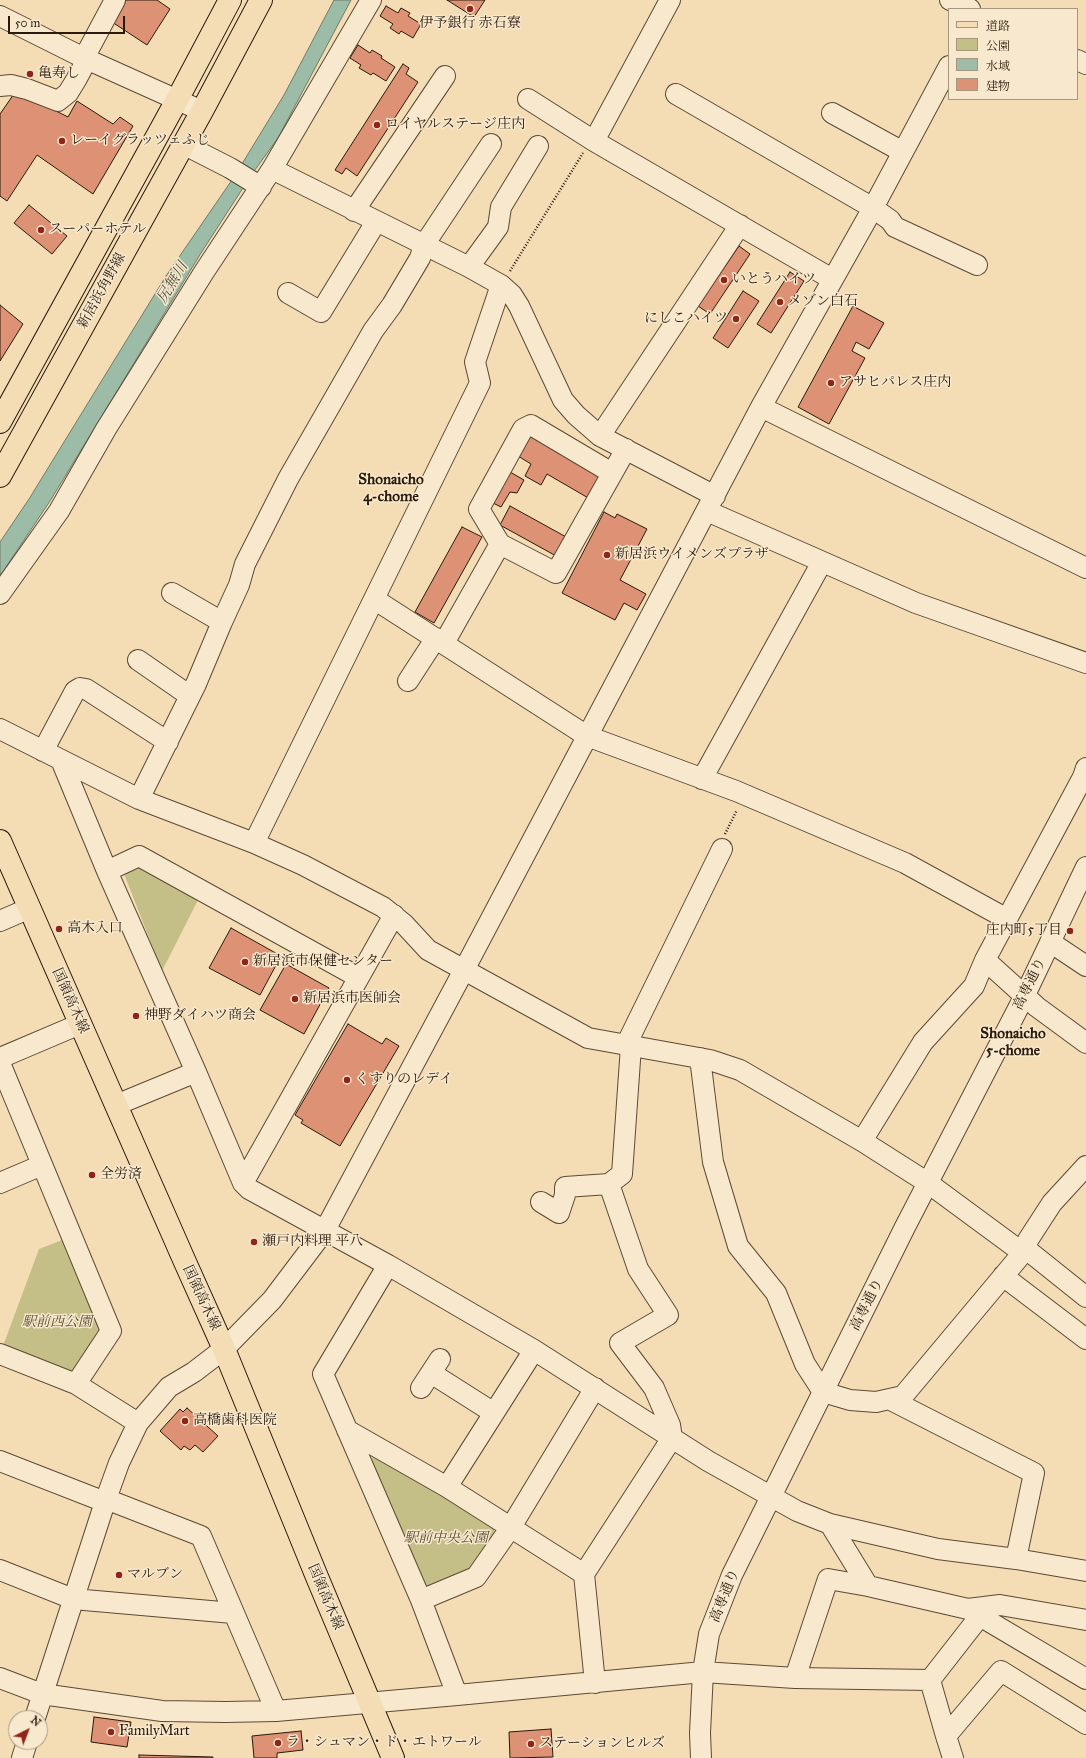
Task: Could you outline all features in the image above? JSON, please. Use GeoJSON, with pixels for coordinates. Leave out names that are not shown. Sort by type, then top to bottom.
{"type":"FeatureCollection","features":[{"type":"Feature","properties":{"kind":"main road","name":"新居浜角野線"},"geometry":{"type":"LineString","coordinates":[[0,422],[177,100],[230,0]]}},
{"type":"Feature","properties":{"kind":"main road","name":"新居浜角野線"},"geometry":{"type":"LineString","coordinates":[[0,476],[202,111],[261,0]]}},
{"type":"Feature","properties":{"kind":"main road","name":"国領高木線"},"geometry":{"type":"LineString","coordinates":[[0,841],[224,1349],[393,1758]]}},
{"type":"Feature","properties":{"kind":"street"},"geometry":{"type":"LineString","coordinates":[[0,86],[11,85],[27,89],[58,101],[68,93],[76,80],[83,67],[84,58],[115,0]]}},
{"type":"Feature","properties":{"kind":"street"},"geometry":{"type":"LineString","coordinates":[[0,594],[59,511],[106,429],[258,185],[272,169],[371,0]]}},
{"type":"Feature","properties":{"kind":"street"},"geometry":{"type":"LineString","coordinates":[[592,140],[670,0]]}},
{"type":"Feature","properties":{"kind":"street"},"geometry":{"type":"LineString","coordinates":[[950,0],[968,8]]}},
{"type":"Feature","properties":{"kind":"street"},"geometry":{"type":"LineString","coordinates":[[0,16],[84,58],[202,111]]}},
{"type":"Feature","properties":{"kind":"street"},"geometry":{"type":"LineString","coordinates":[[37,1710],[105,1500],[118,1463],[138,1423],[169,1387],[194,1372],[224,1349],[272,1300],[325,1230],[761,407],[903,152],[948,68]]}},
{"type":"Feature","properties":{"kind":"street"},"geometry":{"type":"LineString","coordinates":[[354,211],[444,76]]}},
{"type":"Feature","properties":{"kind":"street"},"geometry":{"type":"LineString","coordinates":[[676,94],[872,208],[890,220],[895,227],[977,265]]}},
{"type":"Feature","properties":{"kind":"street"},"geometry":{"type":"LineString","coordinates":[[528,99],[592,140],[832,279]]}},
{"type":"Feature","properties":{"kind":"street"},"geometry":{"type":"LineString","coordinates":[[832,113],[903,152]]}},
{"type":"Feature","properties":{"kind":"street"},"geometry":{"type":"LineString","coordinates":[[183,144],[230,168],[258,185]]}},
{"type":"Feature","properties":{"kind":"street"},"geometry":{"type":"LineString","coordinates":[[139,799],[190,696],[239,585],[245,564],[288,479],[373,331],[420,258],[424,245],[491,144]]}},
{"type":"Feature","properties":{"kind":"street"},"geometry":{"type":"LineString","coordinates":[[469,267],[498,226],[501,207],[538,146]]}},
{"type":"Feature","properties":{"kind":"street"},"geometry":{"type":"LineString","coordinates":[[272,169],[469,267],[501,285],[512,295],[519,306],[563,400],[576,416],[600,436],[626,449],[711,503],[822,562],[916,603],[1086,663]]}},
{"type":"Feature","properties":{"kind":"street"},"geometry":{"type":"LineString","coordinates":[[288,293],[321,312],[376,222]]}},
{"type":"Feature","properties":{"kind":"street"},"geometry":{"type":"LineString","coordinates":[[600,436],[740,225]]}},
{"type":"Feature","properties":{"kind":"street"},"geometry":{"type":"LineString","coordinates":[[254,843],[480,383],[475,362],[501,285]]}},
{"type":"Feature","properties":{"kind":"street"},"geometry":{"type":"LineString","coordinates":[[761,407],[1086,568]]}},
{"type":"Feature","properties":{"kind":"street"},"geometry":{"type":"LineString","coordinates":[[612,473],[531,425],[523,429],[479,509],[500,544],[556,573],[626,449]]}},
{"type":"Feature","properties":{"kind":"street"},"geometry":{"type":"LineString","coordinates":[[408,681],[440,641],[500,544]]}},
{"type":"Feature","properties":{"kind":"street"},"geometry":{"type":"LineString","coordinates":[[702,779],[822,562]]}},
{"type":"Feature","properties":{"kind":"street"},"geometry":{"type":"LineString","coordinates":[[172,593],[222,622]]}},
{"type":"Feature","properties":{"kind":"street"},"geometry":{"type":"LineString","coordinates":[[374,599],[587,736],[745,795],[905,863],[1007,919]]}},
{"type":"Feature","properties":{"kind":"street"},"geometry":{"type":"LineString","coordinates":[[138,660],[190,696]]}},
{"type":"Feature","properties":{"kind":"street"},"geometry":{"type":"LineString","coordinates":[[43,751],[75,691],[80,688],[86,689],[168,742]]}},
{"type":"Feature","properties":{"kind":"street"},"geometry":{"type":"LineString","coordinates":[[0,729],[139,799],[254,843],[303,865],[394,915],[428,950],[588,1038],[700,1058],[740,1070],[862,1141],[928,1183],[1024,1251],[1086,1298]]}},
{"type":"Feature","properties":{"kind":"street"},"geometry":{"type":"LineString","coordinates":[[61,760],[107,871],[196,1072],[243,1183],[249,1189],[388,1265],[534,1350],[708,1461],[797,1511],[830,1524],[938,1549],[1016,1559],[1086,1571]]}},
{"type":"Feature","properties":{"kind":"street"},"geometry":{"type":"LineString","coordinates":[[862,1141],[923,1042],[974,986],[985,960],[1083,777],[1086,768]]}},
{"type":"Feature","properties":{"kind":"street"},"geometry":{"type":"LineString","coordinates":[[541,1202],[559,1213],[565,1195],[565,1186],[609,1184],[622,1174],[628,1045],[722,849]]}},
{"type":"Feature","properties":{"kind":"street"},"geometry":{"type":"LineString","coordinates":[[107,871],[139,856],[358,978]]}},
{"type":"Feature","properties":{"kind":"street","name":"高専通り"},"geometry":{"type":"LineString","coordinates":[[701,1758],[700,1733],[703,1672],[710,1634],[732,1575],[770,1496],[928,1183],[1025,995],[1086,867]]}},
{"type":"Feature","properties":{"kind":"street"},"geometry":{"type":"LineString","coordinates":[[0,921],[30,908]]}},
{"type":"Feature","properties":{"kind":"street"},"geometry":{"type":"LineString","coordinates":[[243,1183],[394,915]]}},
{"type":"Feature","properties":{"kind":"street"},"geometry":{"type":"LineString","coordinates":[[1050,942],[1086,966]]}},
{"type":"Feature","properties":{"kind":"street"},"geometry":{"type":"LineString","coordinates":[[985,960],[1037,1006],[1086,1043]]}},
{"type":"Feature","properties":{"kind":"street"},"geometry":{"type":"LineString","coordinates":[[0,1058],[80,1024]]}},
{"type":"Feature","properties":{"kind":"street"},"geometry":{"type":"LineString","coordinates":[[700,1058],[714,1162],[738,1246],[776,1293],[805,1364],[823,1392],[850,1400],[876,1402],[903,1396],[1024,1251],[1028,1240],[1052,1203],[1086,1166]]}},
{"type":"Feature","properties":{"kind":"street"},"geometry":{"type":"LineString","coordinates":[[0,1063],[112,1331],[76,1384]]}},
{"type":"Feature","properties":{"kind":"street"},"geometry":{"type":"LineString","coordinates":[[116,1105],[196,1072]]}},
{"type":"Feature","properties":{"kind":"street"},"geometry":{"type":"LineString","coordinates":[[0,1183],[42,1165]]}},
{"type":"Feature","properties":{"kind":"street"},"geometry":{"type":"LineString","coordinates":[[595,1683],[584,1574],[672,1438],[670,1426],[654,1388],[620,1343],[668,1315],[638,1269],[609,1184]]}},
{"type":"Feature","properties":{"kind":"street"},"geometry":{"type":"LineString","coordinates":[[388,1265],[323,1374],[421,1600],[457,1695]]}},
{"type":"Feature","properties":{"kind":"street"},"geometry":{"type":"LineString","coordinates":[[1003,1276],[1086,1339]]}},
{"type":"Feature","properties":{"kind":"street"},"geometry":{"type":"LineString","coordinates":[[447,1487],[534,1350]]}},
{"type":"Feature","properties":{"kind":"street"},"geometry":{"type":"LineString","coordinates":[[0,1354],[76,1384],[138,1423]]}},
{"type":"Feature","properties":{"kind":"street"},"geometry":{"type":"LineString","coordinates":[[431,1374],[494,1413]]}},
{"type":"Feature","properties":{"kind":"street"},"geometry":{"type":"LineString","coordinates":[[421,1600],[476,1577],[511,1527],[594,1388]]}},
{"type":"Feature","properties":{"kind":"street"},"geometry":{"type":"LineString","coordinates":[[889,1399],[1034,1473],[1016,1559]]}},
{"type":"Feature","properties":{"kind":"street"},"geometry":{"type":"LineString","coordinates":[[347,1430],[447,1487],[584,1574]]}},
{"type":"Feature","properties":{"kind":"street"},"geometry":{"type":"LineString","coordinates":[[0,1461],[201,1536],[276,1711]]}},
{"type":"Feature","properties":{"kind":"street"},"geometry":{"type":"LineString","coordinates":[[830,1524],[868,1586]]}},
{"type":"Feature","properties":{"kind":"street"},"geometry":{"type":"LineString","coordinates":[[0,1570],[73,1599],[233,1613]]}},
{"type":"Feature","properties":{"kind":"street"},"geometry":{"type":"LineString","coordinates":[[795,1678],[828,1579],[868,1586],[974,1613],[1086,1679]]}},
{"type":"Feature","properties":{"kind":"street"},"geometry":{"type":"LineString","coordinates":[[953,1758],[930,1680],[974,1613],[1000,1605],[1086,1620]]}},
{"type":"Feature","properties":{"kind":"street"},"geometry":{"type":"LineString","coordinates":[[946,1736],[1002,1671],[1086,1724]]}},
{"type":"Feature","properties":{"kind":"street"},"geometry":{"type":"LineString","coordinates":[[0,1678],[42,1694],[162,1711],[226,1712],[276,1711],[703,1672],[795,1678],[930,1680]]}},
{"type":"Feature","properties":{"kind":"path"},"geometry":{"type":"LineString","coordinates":[[501,285],[541,224],[592,140]]}},
{"type":"Feature","properties":{"kind":"path"},"geometry":{"type":"LineString","coordinates":[[722,849],[719,846],[745,795]]}},
{"type":"Feature","properties":{"kind":"green space"},"geometry":{"type":"Polygon","coordinates":[[[135,862],[199,898],[162,971],[123,871],[135,862]]]}},
{"type":"Feature","properties":{"kind":"green space","name":"駅前西公園"},"geometry":{"type":"Polygon","coordinates":[[[65,1239],[103,1325],[77,1370],[69,1373],[3,1346],[39,1249],[65,1239]]]}},
{"type":"Feature","properties":{"kind":"green space","name":"駅前中央公園"},"geometry":{"type":"Polygon","coordinates":[[[378,1454],[494,1526],[495,1535],[470,1570],[432,1588],[426,1586],[371,1459],[378,1454]]]}},
{"type":"Feature","properties":{"kind":"water","name":"尻無川"},"geometry":{"type":"Polygon","coordinates":[[[334,0],[351,0],[278,138],[252,174],[201,253],[50,501],[0,576],[0,542],[29,499],[166,276],[234,177],[284,95],[334,0]]]}},
{"type":"Feature","properties":{"kind":"building"},"geometry":{"type":"Polygon","coordinates":[[[126,0],[157,0],[170,9],[147,45],[112,22],[126,0]]]}},
{"type":"Feature","properties":{"kind":"building","name":"伊予銀行 赤石寮"},"geometry":{"type":"Polygon","coordinates":[[[447,0],[485,0],[474,17],[447,0]]]}},
{"type":"Feature","properties":{"kind":"building"},"geometry":{"type":"Polygon","coordinates":[[[386,6],[398,13],[401,8],[410,13],[408,16],[421,24],[413,38],[401,31],[399,34],[390,28],[393,24],[380,16],[386,6]]]}},
{"type":"Feature","properties":{"kind":"building"},"geometry":{"type":"Polygon","coordinates":[[[358,45],[370,53],[372,50],[395,67],[386,81],[373,73],[371,75],[359,68],[361,65],[350,58],[358,45]]]}},
{"type":"Feature","properties":{"kind":"building","name":"ロイヤルステージ庄内"},"geometry":{"type":"Polygon","coordinates":[[[403,64],[409,68],[406,74],[418,82],[357,176],[346,168],[342,174],[335,170],[403,64]]]}},
{"type":"Feature","properties":{"kind":"building","name":"レーイグラッツェふじ"},"geometry":{"type":"Polygon","coordinates":[[[16,91],[68,117],[77,101],[113,124],[120,117],[133,126],[93,194],[37,155],[7,201],[0,196],[0,114],[16,91]]]}},
{"type":"Feature","properties":{"kind":"building","name":"スーパーホテル"},"geometry":{"type":"Polygon","coordinates":[[[29,205],[67,236],[52,254],[14,223],[29,205]]]}},
{"type":"Feature","properties":{"kind":"building","name":"いとうハイツ"},"geometry":{"type":"Polygon","coordinates":[[[739,246],[750,254],[710,314],[698,306],[739,246]]]}},
{"type":"Feature","properties":{"kind":"building","name":"メゾン白石"},"geometry":{"type":"Polygon","coordinates":[[[790,272],[804,281],[771,333],[757,324],[790,272]]]}},
{"type":"Feature","properties":{"kind":"building","name":"にしこハイツ"},"geometry":{"type":"Polygon","coordinates":[[[743,291],[759,301],[728,348],[713,338],[743,291]]]}},
{"type":"Feature","properties":{"kind":"building"},"geometry":{"type":"Polygon","coordinates":[[[0,305],[23,324],[0,361],[0,305]]]}},
{"type":"Feature","properties":{"kind":"building","name":"アサヒパレス庄内"},"geometry":{"type":"Polygon","coordinates":[[[853,306],[884,323],[869,349],[856,342],[852,351],[865,358],[829,424],[798,407],[853,306]]]}},
{"type":"Feature","properties":{"kind":"building"},"geometry":{"type":"Polygon","coordinates":[[[532,433],[604,475],[590,499],[547,474],[541,485],[525,476],[531,464],[518,456],[532,433]]]}},
{"type":"Feature","properties":{"kind":"building"},"geometry":{"type":"Polygon","coordinates":[[[510,472],[524,480],[517,493],[510,492],[501,507],[493,503],[510,472]]]}},
{"type":"Feature","properties":{"kind":"building"},"geometry":{"type":"Polygon","coordinates":[[[510,506],[568,538],[558,557],[500,525],[510,506]]]}},
{"type":"Feature","properties":{"kind":"building","name":"新居浜ウイメンズプラザ"},"geometry":{"type":"Polygon","coordinates":[[[604,512],[615,518],[617,514],[647,529],[620,580],[646,594],[637,610],[624,603],[615,620],[562,593],[604,512]]]}},
{"type":"Feature","properties":{"kind":"building"},"geometry":{"type":"Polygon","coordinates":[[[462,527],[482,537],[434,623],[415,612],[462,527]]]}},
{"type":"Feature","properties":{"kind":"building","name":"新居浜市保健センター"},"geometry":{"type":"Polygon","coordinates":[[[231,928],[281,956],[260,995],[209,968],[231,928]]]}},
{"type":"Feature","properties":{"kind":"building","name":"新居浜市医師会"},"geometry":{"type":"Polygon","coordinates":[[[286,964],[329,988],[304,1034],[260,1010],[286,964]]]}},
{"type":"Feature","properties":{"kind":"building","name":"くすりのレデイ"},"geometry":{"type":"Polygon","coordinates":[[[348,1024],[382,1044],[386,1038],[399,1046],[340,1146],[301,1123],[303,1120],[295,1115],[348,1024]]]}},
{"type":"Feature","properties":{"kind":"building","name":"高橋歯科医院"},"geometry":{"type":"Polygon","coordinates":[[[187,1408],[218,1436],[203,1452],[195,1445],[190,1450],[184,1446],[181,1450],[160,1431],[180,1409],[183,1412],[187,1408]]]}},
{"type":"Feature","properties":{"kind":"building","name":"FamilyMart"},"geometry":{"type":"Polygon","coordinates":[[[94,1717],[131,1722],[127,1747],[91,1742],[94,1717]]]}},
{"type":"Feature","properties":{"kind":"building","name":"ステーションヒルズ"},"geometry":{"type":"Polygon","coordinates":[[[551,1729],[553,1757],[510,1758],[509,1732],[551,1729]]]}},
{"type":"Feature","properties":{"kind":"building","name":"ラ・シュマン・ド・エトワール"},"geometry":{"type":"Polygon","coordinates":[[[301,1731],[303,1750],[277,1753],[277,1758],[254,1758],[252,1736],[301,1731]]]}},
{"type":"Feature","properties":{"kind":"building"},"geometry":{"type":"Polygon","coordinates":[[[139,1755],[213,1757],[213,1758],[139,1758],[139,1755]]]}},
{"type":"Feature","properties":{"kind":"place","name":"伊予銀行 赤石寮"},"geometry":{"type":"Point","coordinates":[470,9]}},
{"type":"Feature","properties":{"kind":"place","name":"亀寿し"},"geometry":{"type":"Point","coordinates":[30,74]}},
{"type":"Feature","properties":{"kind":"place","name":"ロイヤルステージ庄内"},"geometry":{"type":"Point","coordinates":[377,125]}},
{"type":"Feature","properties":{"kind":"place","name":"レーイグラッツェふじ"},"geometry":{"type":"Point","coordinates":[62,141]}},
{"type":"Feature","properties":{"kind":"place","name":"スーパーホテル"},"geometry":{"type":"Point","coordinates":[41,230]}},
{"type":"Feature","properties":{"kind":"place","name":"いとうハイツ"},"geometry":{"type":"Point","coordinates":[724,280]}},
{"type":"Feature","properties":{"kind":"place","name":"メゾン白石"},"geometry":{"type":"Point","coordinates":[780,302]}},
{"type":"Feature","properties":{"kind":"place","name":"にしこハイツ"},"geometry":{"type":"Point","coordinates":[736,319]}},
{"type":"Feature","properties":{"kind":"place","name":"アサヒパレス庄内"},"geometry":{"type":"Point","coordinates":[831,383]}},
{"type":"Feature","properties":{"kind":"place","name":"新居浜ウイメンズプラザ"},"geometry":{"type":"Point","coordinates":[607,555]}},
{"type":"Feature","properties":{"kind":"place","name":"高木入口"},"geometry":{"type":"Point","coordinates":[59,929]}},
{"type":"Feature","properties":{"kind":"place","name":"庄内町5丁目"},"geometry":{"type":"Point","coordinates":[1070,931]}},
{"type":"Feature","properties":{"kind":"place","name":"新居浜市保健センター"},"geometry":{"type":"Point","coordinates":[245,962]}},
{"type":"Feature","properties":{"kind":"place","name":"新居浜市医師会"},"geometry":{"type":"Point","coordinates":[295,999]}},
{"type":"Feature","properties":{"kind":"place","name":"神野ダイハツ商会"},"geometry":{"type":"Point","coordinates":[136,1016]}},
{"type":"Feature","properties":{"kind":"place","name":"くすりのレデイ"},"geometry":{"type":"Point","coordinates":[347,1080]}},
{"type":"Feature","properties":{"kind":"place","name":"全労済"},"geometry":{"type":"Point","coordinates":[92,1175]}},
{"type":"Feature","properties":{"kind":"place","name":"瀬戸内料理 平八"},"geometry":{"type":"Point","coordinates":[254,1242]}},
{"type":"Feature","properties":{"kind":"place","name":"高橋歯科医院"},"geometry":{"type":"Point","coordinates":[185,1421]}},
{"type":"Feature","properties":{"kind":"place","name":"マルブン"},"geometry":{"type":"Point","coordinates":[119,1575]}},
{"type":"Feature","properties":{"kind":"place","name":"FamilyMart"},"geometry":{"type":"Point","coordinates":[111,1732]}},
{"type":"Feature","properties":{"kind":"place","name":"ラ・シュマン・ド・エトワール"},"geometry":{"type":"Point","coordinates":[278,1743]}},
{"type":"Feature","properties":{"kind":"place","name":"ステーションヒルズ"},"geometry":{"type":"Point","coordinates":[531,1744]}},
{"type":"Feature","properties":{"kind":"district","name":"Shonaicho 4-chome"},"geometry":{"type":"Point","coordinates":[391,488]}},
{"type":"Feature","properties":{"kind":"district","name":"Shonaicho 5-chome"},"geometry":{"type":"Point","coordinates":[1013,1042]}}]}
